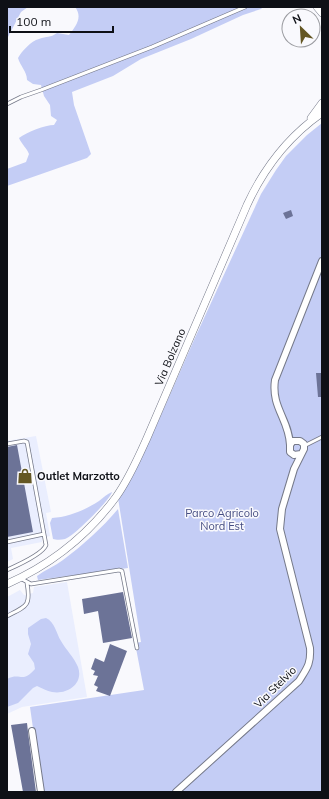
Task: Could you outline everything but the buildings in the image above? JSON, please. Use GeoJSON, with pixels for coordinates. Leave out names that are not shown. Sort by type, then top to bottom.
{"type":"FeatureCollection","features":[{"type":"Feature","properties":{"kind":"street"},"geometry":{"type":"LineString","coordinates":[[317,7],[322,13]]}},
{"type":"Feature","properties":{"kind":"street"},"geometry":{"type":"LineString","coordinates":[[303,128],[322,104]]}},
{"type":"Feature","properties":{"kind":"street","name":"Via Bolzano"},"geometry":{"type":"LineString","coordinates":[[7,584],[50,560],[80,536],[106,509],[124,484],[147,438],[250,199],[263,175],[275,158],[303,128],[322,113]]}},
{"type":"Feature","properties":{"kind":"street"},"geometry":{"type":"LineString","coordinates":[[288,430],[302,442],[304,451],[301,454],[296,456],[289,450],[290,445],[288,430],[276,404],[274,391],[276,380],[322,261]]}},
{"type":"Feature","properties":{"kind":"street"},"geometry":{"type":"LineString","coordinates":[[290,445],[293,441],[298,440]]}},
{"type":"Feature","properties":{"kind":"street","name":"Via Stelvio"},"geometry":{"type":"LineString","coordinates":[[292,454],[294,469]]}},
{"type":"Feature","properties":{"kind":"street","name":"Via Stelvio"},"geometry":{"type":"LineString","coordinates":[[176,792],[299,681],[309,666],[310,648],[280,529],[282,509],[294,469],[301,454]]}},
{"type":"Feature","properties":{"kind":"street"},"geometry":{"type":"LineString","coordinates":[[32,731],[41,792]]}},
{"type":"Feature","properties":{"kind":"lane"},"geometry":{"type":"LineString","coordinates":[[7,104],[21,97],[152,47],[245,7]]}},
{"type":"Feature","properties":{"kind":"lane"},"geometry":{"type":"LineString","coordinates":[[304,446],[322,437]]}},
{"type":"Feature","properties":{"kind":"lane"},"geometry":{"type":"LineString","coordinates":[[7,444],[24,441],[27,442],[46,542],[45,548],[22,563],[7,570]]}},
{"type":"Feature","properties":{"kind":"lane"},"geometry":{"type":"LineString","coordinates":[[7,542],[44,534]]}},
{"type":"Feature","properties":{"kind":"lane"},"geometry":{"type":"LineString","coordinates":[[20,578],[31,584],[119,570],[122,571],[137,648]]}},
{"type":"Feature","properties":{"kind":"lane"},"geometry":{"type":"LineString","coordinates":[[7,616],[22,609],[27,603],[29,599],[27,582]]}},
{"type":"Feature","properties":{"kind":"shaded area","name":"Outlet Marzotto"},"geometry":{"type":"Polygon","coordinates":[[[36,436],[51,512],[46,513],[50,536],[42,538],[42,542],[11,548],[13,559],[7,562],[7,441],[36,436]]]}},
{"type":"Feature","properties":{"kind":"shaded area"},"geometry":{"type":"Polygon","coordinates":[[[67,582],[87,697],[22,707],[7,714],[7,597],[20,590],[24,595],[33,593],[34,587],[67,582]]]}},
{"type":"Feature","properties":{"kind":"green space"},"geometry":{"type":"Polygon","coordinates":[[[7,7],[28,7],[21,12],[7,39],[7,7]]]}},
{"type":"Feature","properties":{"kind":"green space"},"geometry":{"type":"Polygon","coordinates":[[[75,7],[263,7],[191,39],[141,59],[113,76],[72,92],[74,105],[91,154],[87,158],[7,186],[7,169],[26,162],[29,154],[19,138],[36,129],[54,125],[57,120],[51,116],[50,105],[44,96],[41,85],[33,84],[27,80],[26,74],[18,58],[27,47],[36,40],[52,36],[57,33],[69,35],[78,21],[78,14],[75,7]]]}},
{"type":"Feature","properties":{"kind":"green space","name":"Parco Agricolo Nord Est"},"geometry":{"type":"Polygon","coordinates":[[[322,123],[322,792],[42,792],[30,707],[144,690],[135,643],[141,642],[118,498],[154,431],[261,194],[286,156],[307,135],[322,123]]]}},
{"type":"Feature","properties":{"kind":"green space"},"geometry":{"type":"Polygon","coordinates":[[[112,492],[99,509],[76,532],[65,539],[53,539],[50,523],[52,518],[71,515],[94,504],[112,492]]]}},
{"type":"Feature","properties":{"kind":"green space"},"geometry":{"type":"Polygon","coordinates":[[[118,509],[128,568],[38,580],[37,576],[60,562],[78,548],[99,530],[118,509]]]}},
{"type":"Feature","properties":{"kind":"green space"},"geometry":{"type":"Polygon","coordinates":[[[46,618],[53,625],[61,641],[76,663],[79,678],[73,687],[63,692],[52,692],[37,686],[18,703],[7,707],[7,679],[12,677],[27,676],[35,669],[34,663],[28,654],[31,644],[28,628],[41,619],[46,618]]]}},
{"type":"Feature","properties":{"kind":"place","name":"Outlet Marzotto"},"geometry":{"type":"Point","coordinates":[25,476]}}]}
